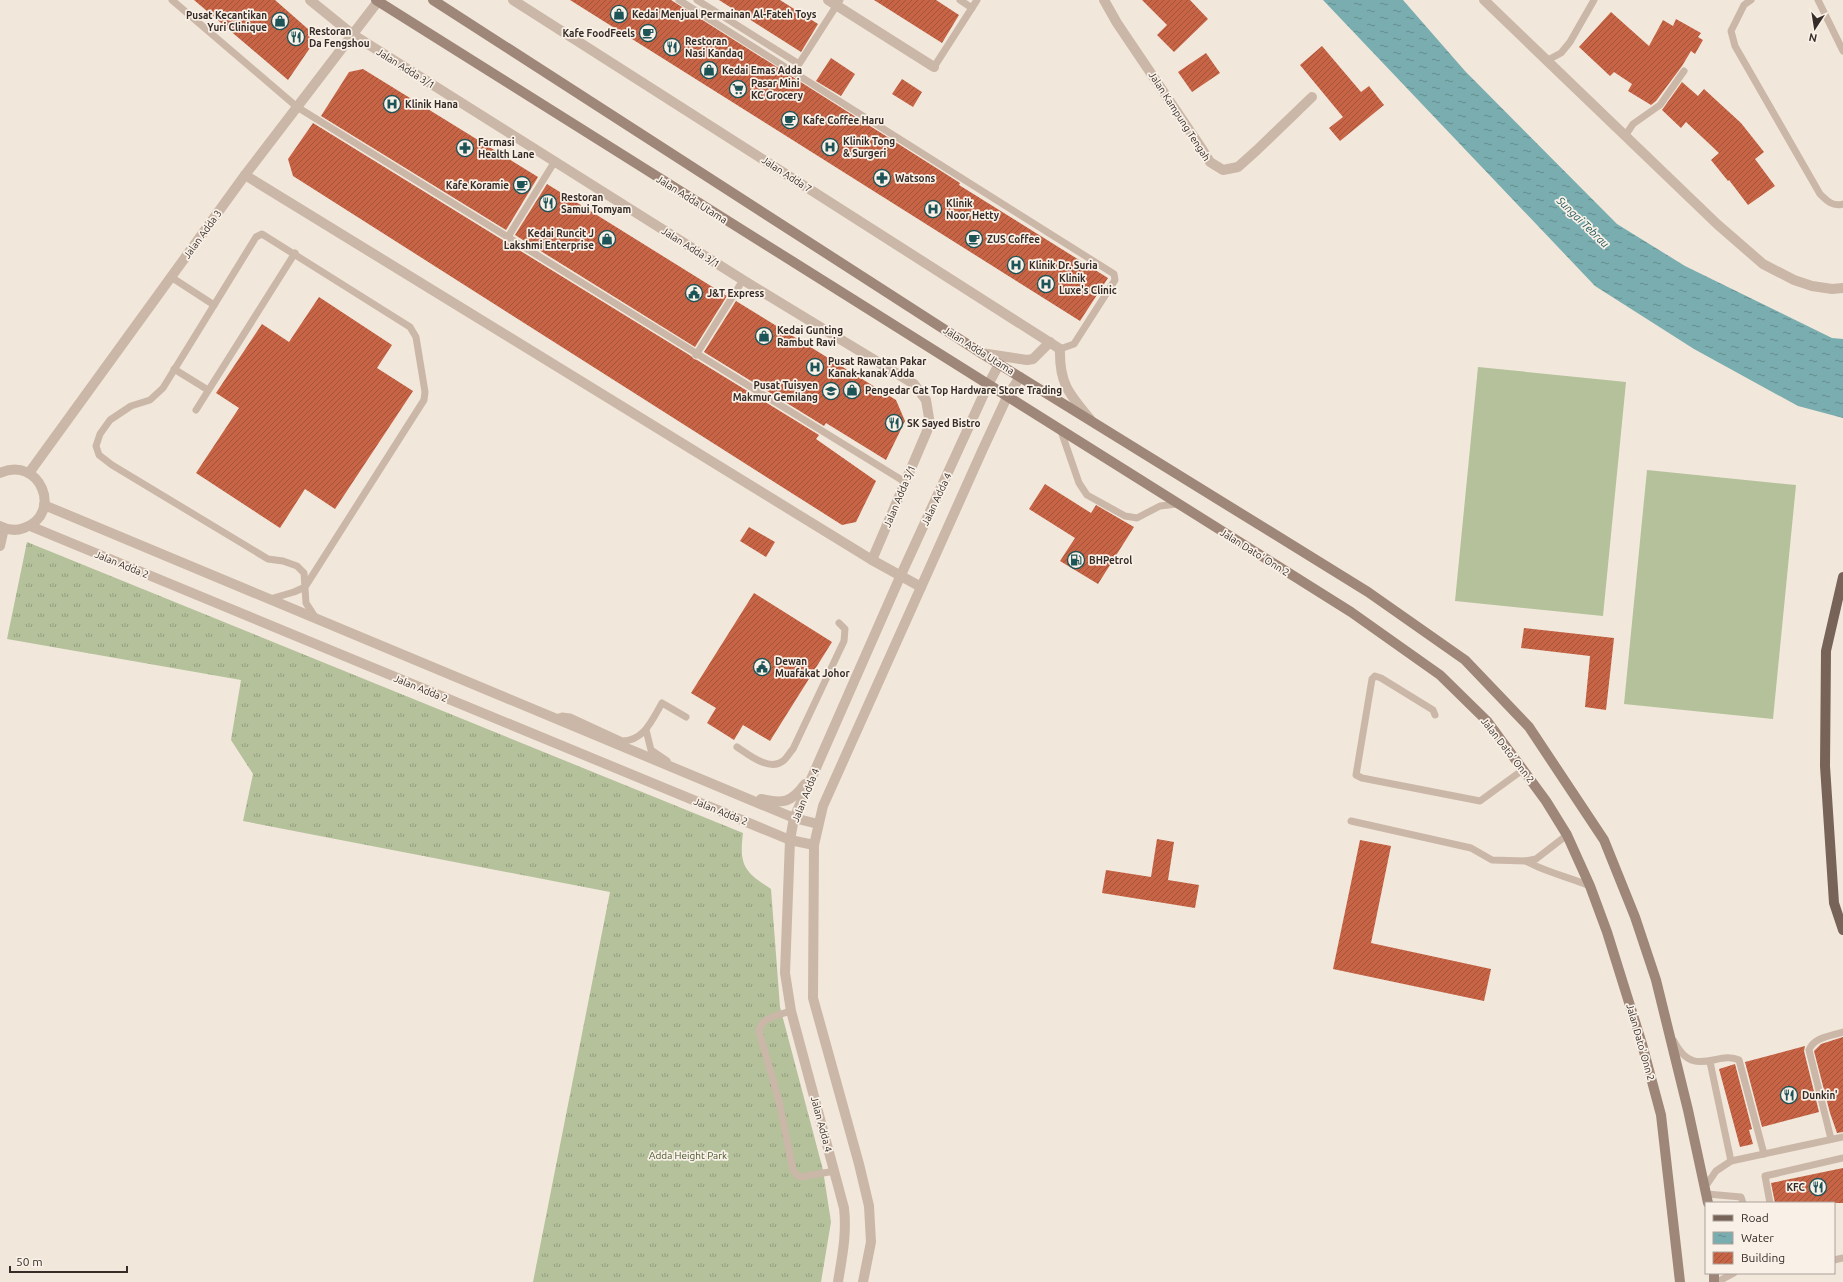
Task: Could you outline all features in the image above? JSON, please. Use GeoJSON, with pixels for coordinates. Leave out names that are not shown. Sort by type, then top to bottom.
{"type":"FeatureCollection","features":[{"type":"Feature","properties":{"kind":"main road","name":"Jalan Adda Utama"},"geometry":{"type":"LineString","coordinates":[[378,0],[1007,397]]}},
{"type":"Feature","properties":{"kind":"main road","name":"Jalan Adda Utama"},"geometry":{"type":"LineString","coordinates":[[433,0],[981,353],[1020,376]]}},
{"type":"Feature","properties":{"kind":"main road"},"geometry":{"type":"LineString","coordinates":[[1020,376],[1368,592],[1465,660],[1529,727],[1604,840],[1635,917],[1656,980],[1707,1195]]}},
{"type":"Feature","properties":{"kind":"main road","name":"Jalan Dato' Onn 2"},"geometry":{"type":"LineString","coordinates":[[1007,397],[1351,612],[1440,675],[1487,721],[1524,769],[1567,835],[1590,886],[1610,940],[1642,1044],[1661,1115],[1680,1282]]}},
{"type":"Feature","properties":{"kind":"main road"},"geometry":{"type":"LineString","coordinates":[[1843,577],[1826,651],[1825,766],[1834,903],[1843,930]]}},
{"type":"Feature","properties":{"kind":"street","name":"Jalan Adda 3/1"},"geometry":{"type":"LineString","coordinates":[[310,0],[352,34],[743,280],[914,384],[926,400],[930,424],[872,560]]}},
{"type":"Feature","properties":{"kind":"street","name":"Jalan Adda 3"},"geometry":{"type":"LineString","coordinates":[[29,473],[245,175],[378,0]]}},
{"type":"Feature","properties":{"kind":"street","name":"Jalan Adda 7"},"geometry":{"type":"LineString","coordinates":[[513,0],[1060,349]]}},
{"type":"Feature","properties":{"kind":"street","name":"Jalan Kampung Tengah"},"geometry":{"type":"LineString","coordinates":[[1104,0],[1117,23],[1210,162],[1223,170],[1238,167],[1312,97]]}},
{"type":"Feature","properties":{"kind":"street"},"geometry":{"type":"LineString","coordinates":[[1484,0],[1717,224],[1763,264],[1794,280],[1812,286],[1832,289],[1843,288]]}},
{"type":"Feature","properties":{"kind":"street"},"geometry":{"type":"LineString","coordinates":[[835,2],[934,67]]}},
{"type":"Feature","properties":{"kind":"street"},"geometry":{"type":"LineString","coordinates":[[245,175],[872,560],[900,577],[921,587]]}},
{"type":"Feature","properties":{"kind":"street"},"geometry":{"type":"LineString","coordinates":[[981,353],[1033,360],[1050,342]]}},
{"type":"Feature","properties":{"kind":"street"},"geometry":{"type":"LineString","coordinates":[[1060,349],[1060,366],[1069,394],[1090,420]]}},
{"type":"Feature","properties":{"kind":"street","name":"Jalan Adda 4"},"geometry":{"type":"LineString","coordinates":[[838,1282],[845,1242],[846,1227],[844,1208],[791,1011],[785,973],[790,840],[794,818],[813,774],[900,577],[999,364]]}},
{"type":"Feature","properties":{"kind":"street"},"geometry":{"type":"LineString","coordinates":[[863,1282],[871,1242],[869,1206],[859,1164],[813,998],[814,844],[823,806],[1007,397],[1020,376]]}},
{"type":"Feature","properties":{"kind":"street"},"geometry":{"type":"LineString","coordinates":[[0,473],[14,469],[29,473],[37,479],[45,496],[44,505],[37,521],[30,526],[13,530],[2,527],[0,546]]}},
{"type":"Feature","properties":{"kind":"street"},"geometry":{"type":"LineString","coordinates":[[44,505],[794,818],[818,824]]}},
{"type":"Feature","properties":{"kind":"street","name":"Jalan Adda 2"},"geometry":{"type":"LineString","coordinates":[[30,526],[790,840],[814,844]]}},
{"type":"Feature","properties":{"kind":"street"},"geometry":{"type":"LineString","coordinates":[[739,795],[776,803],[787,801],[798,793],[813,774]]}},
{"type":"Feature","properties":{"kind":"lane"},"geometry":{"type":"LineString","coordinates":[[172,0],[297,107],[696,355],[905,482]]}},
{"type":"Feature","properties":{"kind":"lane"},"geometry":{"type":"LineString","coordinates":[[679,0],[1114,274],[1115,280],[1074,344],[1060,349]]}},
{"type":"Feature","properties":{"kind":"lane"},"geometry":{"type":"LineString","coordinates":[[697,0],[799,64],[835,2]]}},
{"type":"Feature","properties":{"kind":"lane"},"geometry":{"type":"LineString","coordinates":[[960,0],[972,8]]}},
{"type":"Feature","properties":{"kind":"lane"},"geometry":{"type":"LineString","coordinates":[[934,67],[977,0]]}},
{"type":"Feature","properties":{"kind":"lane"},"geometry":{"type":"LineString","coordinates":[[1546,61],[1561,53],[1570,42],[1594,0]]}},
{"type":"Feature","properties":{"kind":"lane"},"geometry":{"type":"LineString","coordinates":[[1751,0],[1742,3],[1731,31],[1735,46],[1820,194],[1828,202],[1837,206],[1843,204]]}},
{"type":"Feature","properties":{"kind":"lane"},"geometry":{"type":"LineString","coordinates":[[1818,0],[1843,51]]}},
{"type":"Feature","properties":{"kind":"lane"},"geometry":{"type":"LineString","coordinates":[[1625,136],[1633,124],[1660,105],[1684,71]]}},
{"type":"Feature","properties":{"kind":"lane"},"geometry":{"type":"LineString","coordinates":[[508,237],[555,161]]}},
{"type":"Feature","properties":{"kind":"lane"},"geometry":{"type":"LineString","coordinates":[[270,599],[305,587],[424,400],[426,392],[416,338],[410,327],[295,253],[262,234],[256,237],[163,388],[150,400],[131,406],[110,420],[100,434],[96,446],[100,455],[112,465],[244,545],[268,559],[283,561],[297,566],[304,573],[305,587],[306,603],[315,617]]}},
{"type":"Feature","properties":{"kind":"lane"},"geometry":{"type":"LineString","coordinates":[[196,410],[295,253]]}},
{"type":"Feature","properties":{"kind":"lane"},"geometry":{"type":"LineString","coordinates":[[171,277],[214,305]]}},
{"type":"Feature","properties":{"kind":"lane"},"geometry":{"type":"LineString","coordinates":[[696,355],[743,280]]}},
{"type":"Feature","properties":{"kind":"lane"},"geometry":{"type":"LineString","coordinates":[[174,369],[208,390]]}},
{"type":"Feature","properties":{"kind":"lane"},"geometry":{"type":"LineString","coordinates":[[1061,431],[1079,483],[1087,495],[1125,516],[1137,518],[1160,506],[1177,504]]}},
{"type":"Feature","properties":{"kind":"lane"},"geometry":{"type":"LineString","coordinates":[[737,748],[761,762],[771,764],[782,762],[793,749],[844,641],[845,629],[839,623]]}},
{"type":"Feature","properties":{"kind":"lane"},"geometry":{"type":"LineString","coordinates":[[1435,715],[1433,710],[1381,678],[1375,676],[1372,679],[1356,775],[1362,778],[1480,801],[1524,769]]}},
{"type":"Feature","properties":{"kind":"lane"},"geometry":{"type":"LineString","coordinates":[[556,718],[562,716],[570,717],[622,741],[630,741],[646,730],[662,703],[686,717]]}},
{"type":"Feature","properties":{"kind":"lane"},"geometry":{"type":"LineString","coordinates":[[646,730],[651,750],[657,755],[699,778]]}},
{"type":"Feature","properties":{"kind":"lane"},"geometry":{"type":"LineString","coordinates":[[1351,821],[1471,848],[1492,860],[1526,861],[1536,859],[1567,835]]}},
{"type":"Feature","properties":{"kind":"lane"},"geometry":{"type":"LineString","coordinates":[[1526,861],[1539,869],[1557,873],[1590,886]]}},
{"type":"Feature","properties":{"kind":"lane"},"geometry":{"type":"LineString","coordinates":[[791,1011],[764,1020],[760,1025],[759,1031],[779,1101],[794,1170],[796,1174],[800,1176],[835,1171]]}},
{"type":"Feature","properties":{"kind":"lane"},"geometry":{"type":"LineString","coordinates":[[1666,1022],[1678,1050],[1694,1061],[1710,1062],[1733,1058],[1739,1060],[1764,1154]]}},
{"type":"Feature","properties":{"kind":"lane"},"geometry":{"type":"LineString","coordinates":[[1831,1139],[1809,1050],[1811,1045],[1818,1040],[1843,1032]]}},
{"type":"Feature","properties":{"kind":"lane"},"geometry":{"type":"LineString","coordinates":[[1710,1062],[1731,1161]]}},
{"type":"Feature","properties":{"kind":"lane"},"geometry":{"type":"LineString","coordinates":[[1742,1202],[1742,1197],[1707,1195],[1716,1171],[1731,1161],[1843,1137]]}},
{"type":"Feature","properties":{"kind":"lane"},"geometry":{"type":"LineString","coordinates":[[1770,1202],[1765,1176],[1843,1158]]}},
{"type":"Feature","properties":{"kind":"lane"},"geometry":{"type":"LineString","coordinates":[[1717,1282],[1732,1274]]}},
{"type":"Feature","properties":{"kind":"green space"},"geometry":{"type":"Polygon","coordinates":[[[1478,367],[1626,382],[1603,616],[1455,601],[1478,367]]]}},
{"type":"Feature","properties":{"kind":"green space"},"geometry":{"type":"Polygon","coordinates":[[[1647,470],[1796,485],[1773,719],[1624,704],[1647,470]]]}},
{"type":"Feature","properties":{"kind":"green space","name":"Adda Height Park"},"geometry":{"type":"Polygon","coordinates":[[[27,542],[743,833],[742,853],[745,867],[755,878],[771,889],[780,1007],[823,1170],[831,1222],[821,1282],[533,1282],[610,892],[243,821],[253,774],[231,740],[241,680],[7,639],[27,542]]]}},
{"type":"Feature","properties":{"kind":"water","name":"Sungai Tebrau"},"geometry":{"type":"Polygon","coordinates":[[[1323,0],[1403,0],[1465,71],[1617,224],[1685,266],[1832,338],[1843,339],[1843,418],[1798,406],[1694,349],[1595,286],[1323,0]]]}},
{"type":"Feature","properties":{"kind":"building"},"geometry":{"type":"Polygon","coordinates":[[[194,0],[275,0],[308,29],[312,45],[288,80],[194,0]]]}},
{"type":"Feature","properties":{"kind":"building"},"geometry":{"type":"Polygon","coordinates":[[[570,0],[671,0],[960,183],[959,185],[1108,278],[1080,321],[570,0]]]}},
{"type":"Feature","properties":{"kind":"building"},"geometry":{"type":"Polygon","coordinates":[[[719,0],[780,0],[818,24],[801,52],[719,0]]]}},
{"type":"Feature","properties":{"kind":"building"},"geometry":{"type":"Polygon","coordinates":[[[874,0],[936,0],[959,15],[942,43],[874,0]]]}},
{"type":"Feature","properties":{"kind":"building"},"geometry":{"type":"Polygon","coordinates":[[[1142,0],[1190,0],[1208,19],[1174,52],[1157,35],[1167,25],[1142,0]]]}},
{"type":"Feature","properties":{"kind":"building"},"geometry":{"type":"Polygon","coordinates":[[[1611,12],[1649,46],[1663,20],[1673,26],[1676,19],[1701,33],[1698,37],[1703,40],[1695,54],[1691,51],[1682,66],[1656,101],[1651,105],[1628,91],[1632,84],[1614,72],[1610,76],[1579,47],[1611,12]]]}},
{"type":"Feature","properties":{"kind":"building"},"geometry":{"type":"Polygon","coordinates":[[[1322,46],[1361,92],[1369,86],[1384,105],[1340,141],[1329,128],[1343,117],[1300,65],[1322,46]]]}},
{"type":"Feature","properties":{"kind":"building"},"geometry":{"type":"Polygon","coordinates":[[[1206,53],[1220,73],[1192,92],[1178,72],[1206,53]]]}},
{"type":"Feature","properties":{"kind":"building"},"geometry":{"type":"Polygon","coordinates":[[[831,58],[855,74],[841,96],[816,81],[831,58]]]}},
{"type":"Feature","properties":{"kind":"building"},"geometry":{"type":"Polygon","coordinates":[[[363,69],[538,177],[506,230],[321,116],[349,72],[363,69]]]}},
{"type":"Feature","properties":{"kind":"building"},"geometry":{"type":"Polygon","coordinates":[[[902,79],[922,92],[913,107],[892,94],[902,79]]]}},
{"type":"Feature","properties":{"kind":"building"},"geometry":{"type":"Polygon","coordinates":[[[1682,82],[1698,96],[1704,89],[1741,123],[1764,152],[1755,159],[1775,186],[1748,205],[1729,180],[1728,181],[1711,160],[1719,153],[1686,122],[1681,128],[1662,110],[1682,82]]]}},
{"type":"Feature","properties":{"kind":"building"},"geometry":{"type":"Polygon","coordinates":[[[313,123],[819,435],[816,439],[876,481],[856,522],[842,525],[293,176],[288,159],[313,123]]]}},
{"type":"Feature","properties":{"kind":"building"},"geometry":{"type":"Polygon","coordinates":[[[547,184],[727,296],[695,347],[515,235],[547,184]]]}},
{"type":"Feature","properties":{"kind":"building"},"geometry":{"type":"Polygon","coordinates":[[[319,297],[392,345],[377,368],[413,391],[335,509],[305,489],[280,528],[196,473],[239,408],[216,393],[262,324],[289,342],[319,297]]]}},
{"type":"Feature","properties":{"kind":"building"},"geometry":{"type":"Polygon","coordinates":[[[736,301],[896,400],[905,421],[886,460],[826,423],[824,426],[704,352],[736,301]]]}},
{"type":"Feature","properties":{"kind":"building"},"geometry":{"type":"Polygon","coordinates":[[[1045,484],[1091,513],[1096,505],[1134,527],[1098,584],[1060,561],[1075,538],[1029,509],[1045,484]]]}},
{"type":"Feature","properties":{"kind":"building"},"geometry":{"type":"Polygon","coordinates":[[[749,527],[775,542],[766,557],[740,541],[749,527]]]}},
{"type":"Feature","properties":{"kind":"building","name":"Dewan Muafakat Johor"},"geometry":{"type":"Polygon","coordinates":[[[754,593],[832,642],[770,741],[743,725],[734,740],[707,723],[716,708],[691,693],[754,593]]]}},
{"type":"Feature","properties":{"kind":"building"},"geometry":{"type":"Polygon","coordinates":[[[1524,628],[1614,638],[1606,710],[1585,707],[1590,656],[1521,648],[1524,628]]]}},
{"type":"Feature","properties":{"kind":"building"},"geometry":{"type":"Polygon","coordinates":[[[1157,839],[1174,842],[1168,880],[1199,885],[1195,908],[1102,893],[1106,870],[1151,877],[1157,839]]]}},
{"type":"Feature","properties":{"kind":"building"},"geometry":{"type":"Polygon","coordinates":[[[1360,840],[1391,846],[1371,943],[1491,969],[1484,1001],[1333,969],[1360,840]]]}},
{"type":"Feature","properties":{"kind":"building"},"geometry":{"type":"Polygon","coordinates":[[[1843,1037],[1843,1132],[1837,1133],[1830,1113],[1814,1051],[1821,1044],[1843,1037]]]}},
{"type":"Feature","properties":{"kind":"building"},"geometry":{"type":"Polygon","coordinates":[[[1805,1046],[1804,1051],[1819,1112],[1762,1127],[1745,1062],[1805,1046]]]}},
{"type":"Feature","properties":{"kind":"building"},"geometry":{"type":"Polygon","coordinates":[[[1735,1064],[1752,1129],[1749,1130],[1753,1144],[1740,1147],[1719,1069],[1735,1064]]]}},
{"type":"Feature","properties":{"kind":"building"},"geometry":{"type":"Polygon","coordinates":[[[1843,1168],[1843,1203],[1775,1202],[1771,1183],[1843,1168]]]}},
{"type":"Feature","properties":{"kind":"place","name":"Kedai Menjual Permainan Al-Fateh Toys"},"geometry":{"type":"Point","coordinates":[619,14]}},
{"type":"Feature","properties":{"kind":"place","name":"Pusat Kecantikan Yuri Clinique"},"geometry":{"type":"Point","coordinates":[280,21]}},
{"type":"Feature","properties":{"kind":"place","name":"Kafe FoodFeels"},"geometry":{"type":"Point","coordinates":[648,33]}},
{"type":"Feature","properties":{"kind":"place","name":"Restoran Da Fengshou"},"geometry":{"type":"Point","coordinates":[296,37]}},
{"type":"Feature","properties":{"kind":"place","name":"Restoran Nasi Kandaq"},"geometry":{"type":"Point","coordinates":[672,47]}},
{"type":"Feature","properties":{"kind":"place","name":"Kedai Emas Adda"},"geometry":{"type":"Point","coordinates":[709,70]}},
{"type":"Feature","properties":{"kind":"place","name":"Pasar Mini KC Grocery"},"geometry":{"type":"Point","coordinates":[738,89]}},
{"type":"Feature","properties":{"kind":"place","name":"Klinik Hana"},"geometry":{"type":"Point","coordinates":[392,104]}},
{"type":"Feature","properties":{"kind":"place","name":"Kafe Coffee Haru"},"geometry":{"type":"Point","coordinates":[790,120]}},
{"type":"Feature","properties":{"kind":"place","name":"Klinik Tong & Surgeri"},"geometry":{"type":"Point","coordinates":[830,147]}},
{"type":"Feature","properties":{"kind":"place","name":"Farmasi Health Lane"},"geometry":{"type":"Point","coordinates":[465,148]}},
{"type":"Feature","properties":{"kind":"place","name":"Watsons"},"geometry":{"type":"Point","coordinates":[882,178]}},
{"type":"Feature","properties":{"kind":"place","name":"Kafe Koramie"},"geometry":{"type":"Point","coordinates":[522,185]}},
{"type":"Feature","properties":{"kind":"place","name":"Restoran Samui Tomyam"},"geometry":{"type":"Point","coordinates":[548,203]}},
{"type":"Feature","properties":{"kind":"place","name":"Klinik Noor Hetty"},"geometry":{"type":"Point","coordinates":[933,209]}},
{"type":"Feature","properties":{"kind":"place","name":"Kedai Runcit J Lakshmi Enterprise"},"geometry":{"type":"Point","coordinates":[607,239]}},
{"type":"Feature","properties":{"kind":"place","name":"ZUS Coffee"},"geometry":{"type":"Point","coordinates":[974,239]}},
{"type":"Feature","properties":{"kind":"place","name":"Klinik Dr. Suria"},"geometry":{"type":"Point","coordinates":[1016,265]}},
{"type":"Feature","properties":{"kind":"place","name":"Klinik Luxe's Clinic"},"geometry":{"type":"Point","coordinates":[1046,284]}},
{"type":"Feature","properties":{"kind":"place","name":"J&T Express"},"geometry":{"type":"Point","coordinates":[694,293]}},
{"type":"Feature","properties":{"kind":"place","name":"Kedai Gunting Rambut Ravi"},"geometry":{"type":"Point","coordinates":[764,336]}},
{"type":"Feature","properties":{"kind":"place","name":"Pusat Rawatan Pakar Kanak-kanak Adda"},"geometry":{"type":"Point","coordinates":[815,367]}},
{"type":"Feature","properties":{"kind":"place","name":"Pengedar Cat Top Hardware Store Trading"},"geometry":{"type":"Point","coordinates":[852,390]}},
{"type":"Feature","properties":{"kind":"place","name":"Pusat Tuisyen Makmur Gemilang"},"geometry":{"type":"Point","coordinates":[831,391]}},
{"type":"Feature","properties":{"kind":"place","name":"SK Sayed Bistro"},"geometry":{"type":"Point","coordinates":[894,423]}},
{"type":"Feature","properties":{"kind":"place","name":"BHPetrol"},"geometry":{"type":"Point","coordinates":[1076,560]}},
{"type":"Feature","properties":{"kind":"place","name":"Dewan Muafakat Johor"},"geometry":{"type":"Point","coordinates":[762,667]}},
{"type":"Feature","properties":{"kind":"place","name":"Dunkin'"},"geometry":{"type":"Point","coordinates":[1789,1095]}},
{"type":"Feature","properties":{"kind":"place","name":"KFC"},"geometry":{"type":"Point","coordinates":[1818,1187]}}]}
